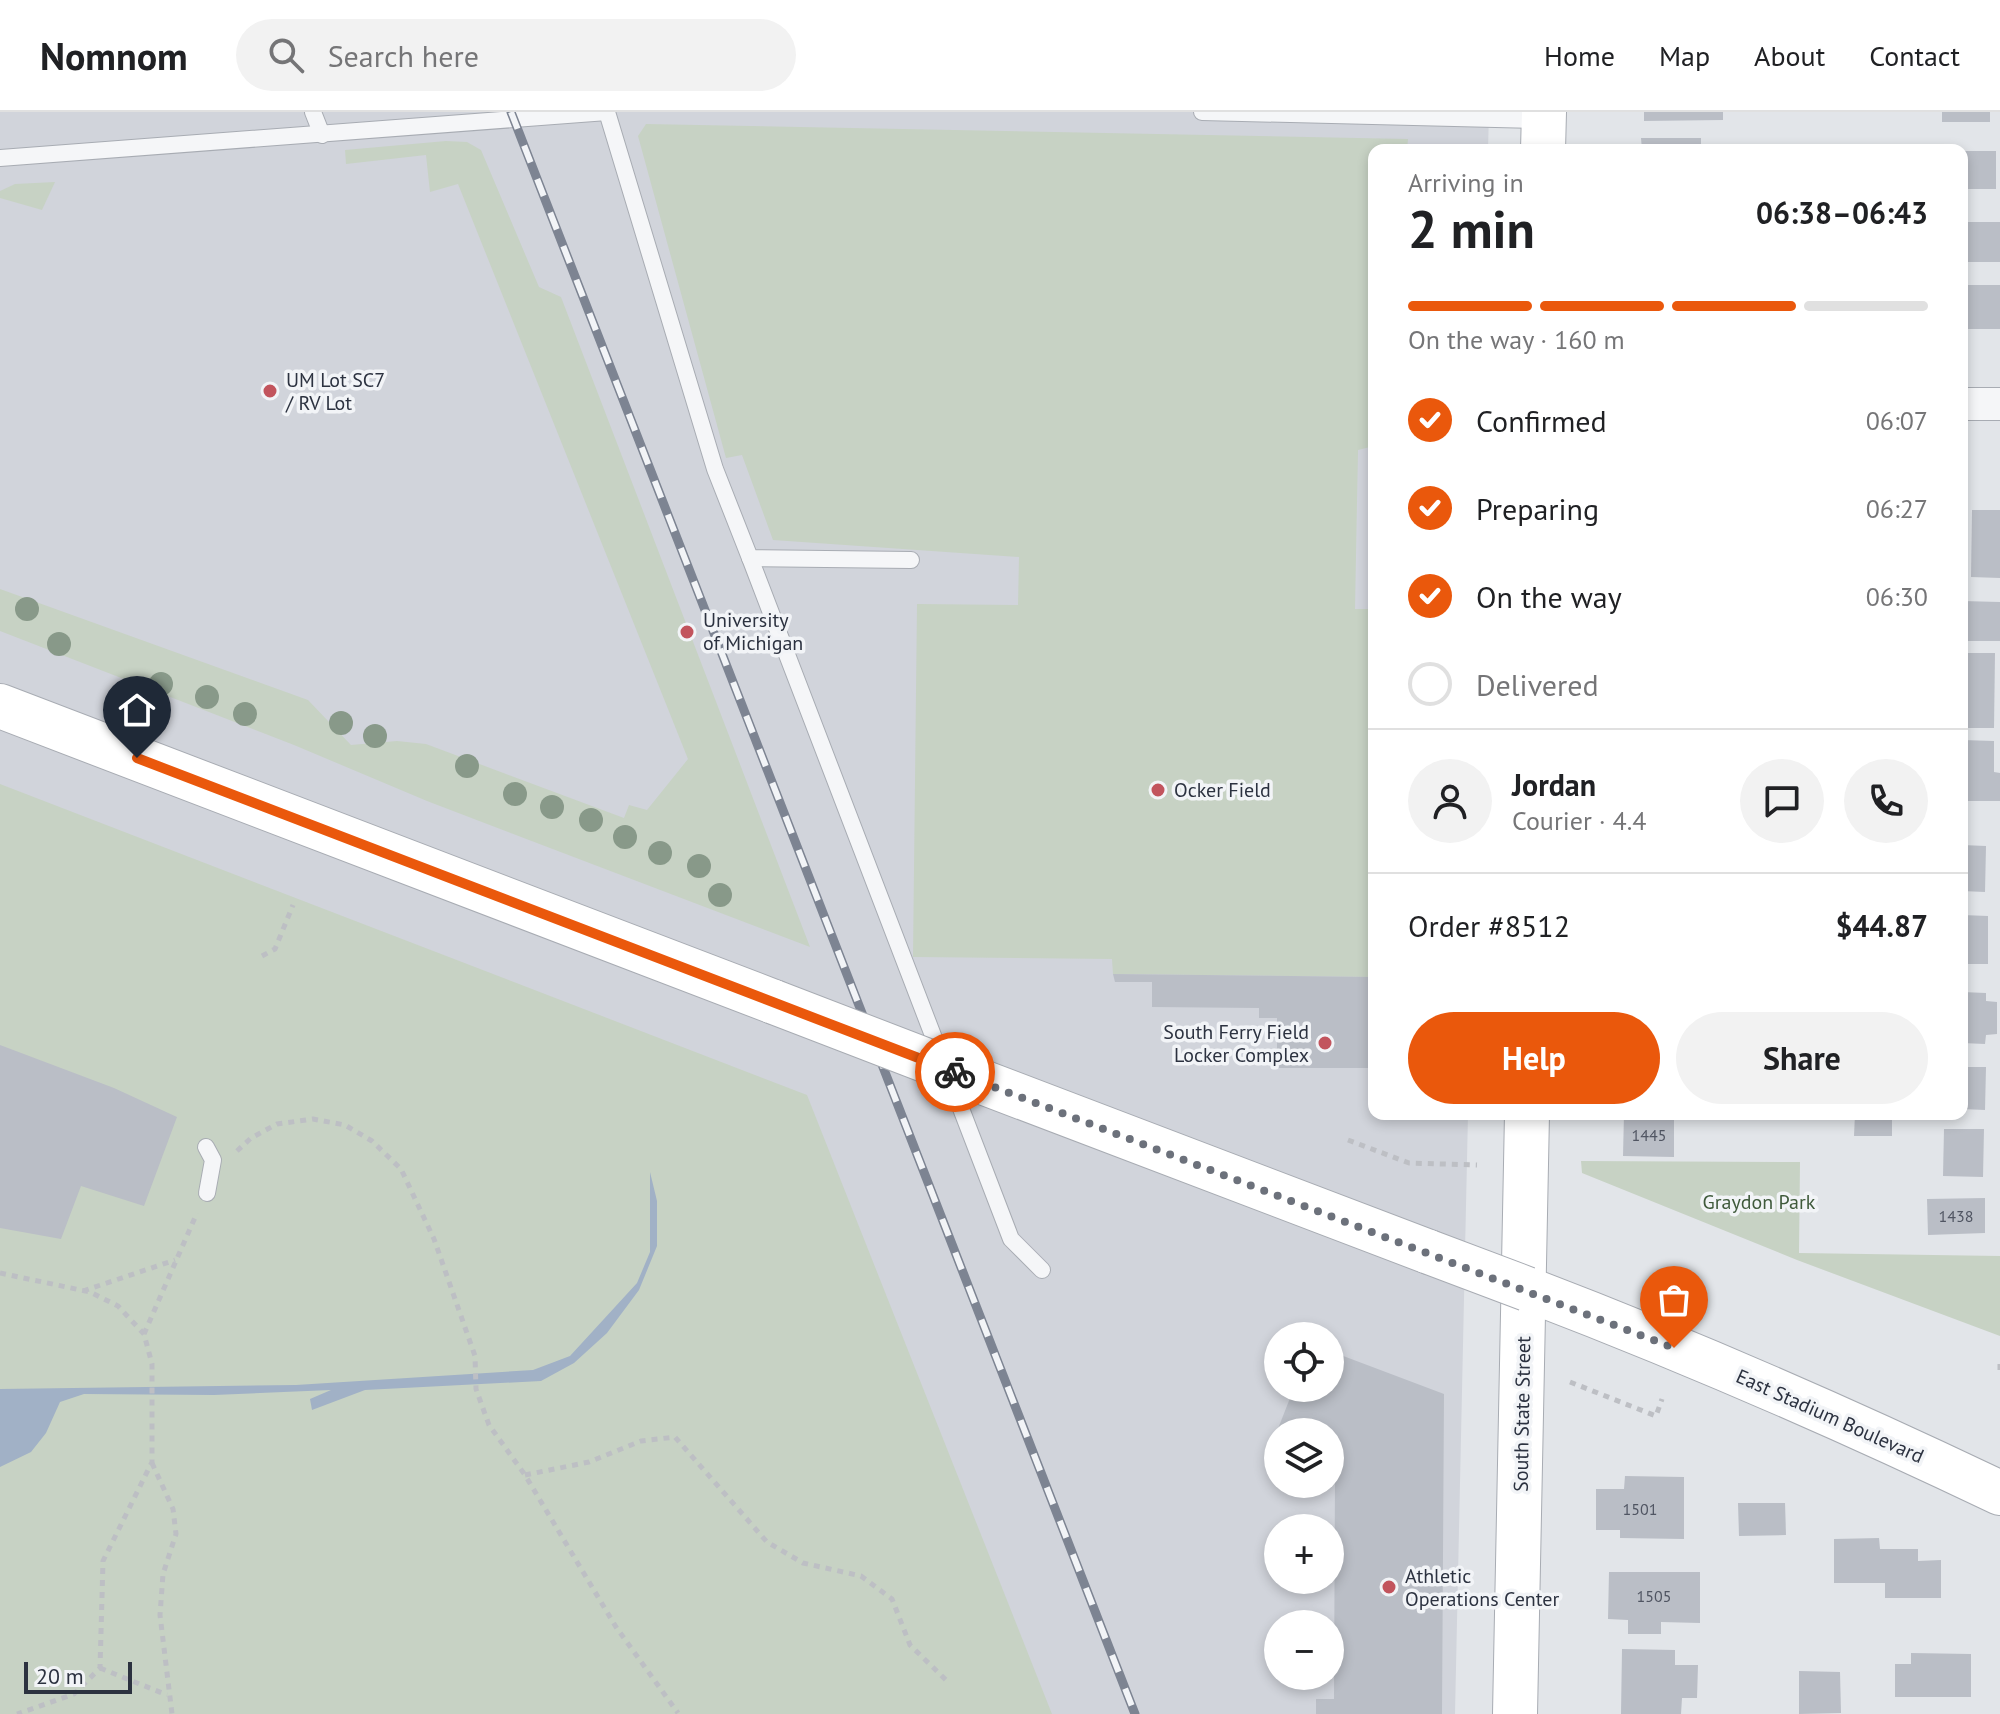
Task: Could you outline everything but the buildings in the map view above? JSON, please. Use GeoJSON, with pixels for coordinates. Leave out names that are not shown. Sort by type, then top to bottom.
{"type":"FeatureCollection","features":[{"type":"Feature","properties":{"kind":"main road","name":"East Stadium Boulevard"},"geometry":{"type":"LineString","coordinates":[[0,706],[1620,1325],[1889,1440],[2000,1493]]}},
{"type":"Feature","properties":{"kind":"main road","name":"South State Street"},"geometry":{"type":"LineString","coordinates":[[1515,1714],[1527,1120]]}},
{"type":"Feature","properties":{"kind":"street"},"geometry":{"type":"LineString","coordinates":[[1968,404],[2000,404]]}},
{"type":"Feature","properties":{"kind":"lane"},"geometry":{"type":"LineString","coordinates":[[313,112],[322,135]]}},
{"type":"Feature","properties":{"kind":"lane"},"geometry":{"type":"LineString","coordinates":[[0,158],[607,112],[715,469],[1011,1239],[1042,1270]]}},
{"type":"Feature","properties":{"kind":"lane"},"geometry":{"type":"LineString","coordinates":[[1202,112],[1543,127]]}},
{"type":"Feature","properties":{"kind":"lane"},"geometry":{"type":"LineString","coordinates":[[750,558],[911,560]]}},
{"type":"Feature","properties":{"kind":"lane"},"geometry":{"type":"LineString","coordinates":[[206,1147],[213,1160],[207,1193]]}},
{"type":"Feature","properties":{"kind":"path"},"geometry":{"type":"LineString","coordinates":[[262,956],[275,949],[293,905]]}},
{"type":"Feature","properties":{"kind":"path"},"geometry":{"type":"LineString","coordinates":[[144,1334],[207,1193],[227,1161],[251,1138],[277,1124],[313,1119],[345,1125],[372,1141],[401,1169],[434,1239],[475,1356],[476,1389],[489,1425],[525,1475],[616,1627],[678,1713]]}},
{"type":"Feature","properties":{"kind":"path"},"geometry":{"type":"LineString","coordinates":[[1348,1140],[1409,1163],[1477,1165]]}},
{"type":"Feature","properties":{"kind":"path"},"geometry":{"type":"LineString","coordinates":[[82,1291],[175,1260]]}},
{"type":"Feature","properties":{"kind":"path"},"geometry":{"type":"LineString","coordinates":[[0,1273],[82,1291],[118,1306],[144,1334],[152,1379],[152,1462],[173,1509],[176,1534],[163,1574],[160,1615],[167,1695],[172,1714]]}},
{"type":"Feature","properties":{"kind":"path"},"geometry":{"type":"LineString","coordinates":[[2000,1364],[2000,1374]]}},
{"type":"Feature","properties":{"kind":"path"},"geometry":{"type":"LineString","coordinates":[[1570,1382],[1656,1416],[1662,1399]]}},
{"type":"Feature","properties":{"kind":"path"},"geometry":{"type":"LineString","coordinates":[[525,1475],[589,1462],[641,1441],[675,1437],[767,1542],[803,1563],[861,1576],[892,1599],[910,1645],[946,1680]]}},
{"type":"Feature","properties":{"kind":"path"},"geometry":{"type":"LineString","coordinates":[[17,1714],[74,1694],[100,1668],[103,1561],[152,1462]]}},
{"type":"Feature","properties":{"kind":"path"},"geometry":{"type":"LineString","coordinates":[[100,1668],[167,1695]]}},
{"type":"Feature","properties":{"kind":"shaded area","name":"University of Michigan"},"geometry":{"type":"Polygon","coordinates":[[[0,112],[1489,112],[1488,144],[1368,144],[1368,1120],[1468,1120],[1455,1714],[0,1714],[0,112]]]}},
{"type":"Feature","properties":{"kind":"green space"},"geometry":{"type":"Polygon","coordinates":[[[646,124],[1408,139],[1408,144],[1368,144],[1368,448],[1358,450],[1355,609],[1368,609],[1368,977],[1113,974],[1112,959],[913,957],[917,604],[1018,605],[1019,557],[773,540],[742,455],[726,458],[638,136],[646,124]]]}},
{"type":"Feature","properties":{"kind":"green space"},"geometry":{"type":"Polygon","coordinates":[[[467,142],[481,150],[539,287],[561,297],[810,947],[427,801],[294,745],[0,631],[0,589],[308,700],[351,745],[397,741],[426,744],[624,818],[629,805],[647,810],[688,759],[458,184],[430,192],[426,155],[346,164],[345,150],[467,142]]]}},
{"type":"Feature","properties":{"kind":"green space"},"geometry":{"type":"Polygon","coordinates":[[[55,182],[42,210],[0,198],[0,191],[15,184],[55,182]]]}},
{"type":"Feature","properties":{"kind":"green space"},"geometry":{"type":"Polygon","coordinates":[[[0,784],[807,1095],[1052,1714],[0,1714],[0,784]]]}},
{"type":"Feature","properties":{"kind":"green space","name":"Graydon Park"},"geometry":{"type":"Polygon","coordinates":[[[1581,1161],[1800,1162],[1799,1253],[2000,1256],[2000,1336],[1797,1260],[1582,1173],[1581,1161]]]}},
{"type":"Feature","properties":{"kind":"water"},"geometry":{"type":"Polygon","coordinates":[[[650,1172],[657,1201],[657,1246],[639,1290],[607,1333],[574,1363],[541,1381],[365,1390],[312,1410],[310,1399],[331,1390],[214,1395],[84,1394],[60,1402],[46,1433],[31,1452],[0,1467],[0,1389],[296,1385],[533,1370],[570,1356],[637,1283],[650,1252],[650,1172]]]}},
{"type":"Feature","properties":{"kind":"railway"},"geometry":{"type":"LineString","coordinates":[[511,112],[1135,1714]]}},
{"type":"Feature","properties":{"kind":"way so far"},"geometry":{"type":"LineString","coordinates":[[955,1072],[1527,1289],[1674,1348]]}},
{"type":"Feature","properties":{"kind":"place","name":"UM Lot SC7 / RV Lot"},"geometry":{"type":"Point","coordinates":[270,391]}},
{"type":"Feature","properties":{"kind":"place","name":"University of Michigan"},"geometry":{"type":"Point","coordinates":[687,632]}},
{"type":"Feature","properties":{"kind":"place","name":"Ocker Field"},"geometry":{"type":"Point","coordinates":[1158,790]}},
{"type":"Feature","properties":{"kind":"place","name":"South Ferry Field Locker Complex"},"geometry":{"type":"Point","coordinates":[1325,1043]}},
{"type":"Feature","properties":{"kind":"place","name":"Athletic Operations Center"},"geometry":{"type":"Point","coordinates":[1389,1587]}},
{"type":"Feature","properties":{"kind":"route"},"geometry":{"type":"LineString","coordinates":[[137,758],[955,1072]]}}]}
